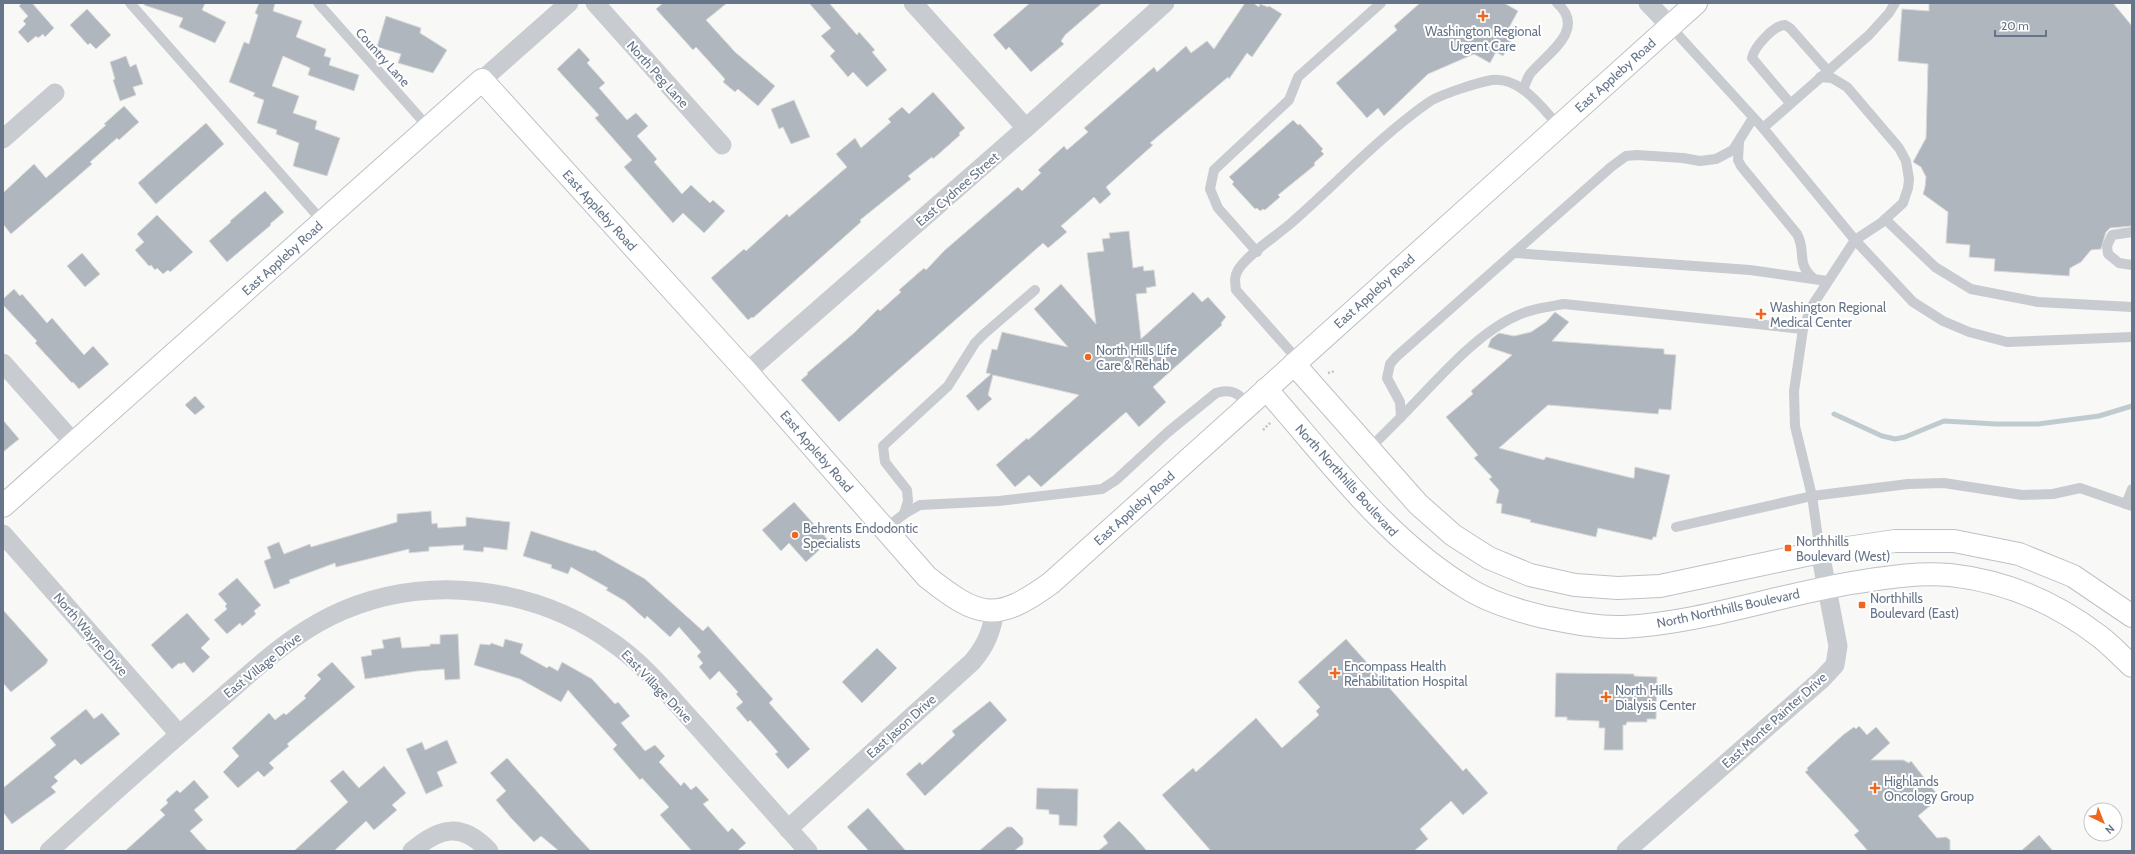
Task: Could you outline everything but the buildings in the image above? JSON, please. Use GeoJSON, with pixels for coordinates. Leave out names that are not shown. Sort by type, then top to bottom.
{"type":"FeatureCollection","features":[{"type":"Feature","properties":{"kind":"street"},"geometry":{"type":"LineString","coordinates":[[482,80],[569,3]]}},
{"type":"Feature","properties":{"kind":"street","name":"North Peg Lane"},"geometry":{"type":"LineString","coordinates":[[595,3],[722,145]]}},
{"type":"Feature","properties":{"kind":"street"},"geometry":{"type":"LineString","coordinates":[[913,3],[1026,128]]}},
{"type":"Feature","properties":{"kind":"street","name":"East Cydnee Street"},"geometry":{"type":"LineString","coordinates":[[747,372],[1026,128],[1165,3]]}},
{"type":"Feature","properties":{"kind":"street"},"geometry":{"type":"LineString","coordinates":[[1648,3],[1670,26]]}},
{"type":"Feature","properties":{"kind":"street","name":"East Appleby Road"},"geometry":{"type":"LineString","coordinates":[[3,506],[482,80],[747,372],[927,576],[948,594],[977,609],[995,612],[1014,607],[1051,583],[1696,3]]}},
{"type":"Feature","properties":{"kind":"street"},"geometry":{"type":"LineString","coordinates":[[3,139],[55,93]]}},
{"type":"Feature","properties":{"kind":"street"},"geometry":{"type":"LineString","coordinates":[[1296,362],[1418,504],[1453,535],[1489,558],[1530,575],[1575,585],[1618,588],[1660,586],[1820,552],[1895,541],[1954,541],[2019,554],[2073,576],[2132,616]]}},
{"type":"Feature","properties":{"kind":"street"},"geometry":{"type":"LineString","coordinates":[[3,363],[74,443]]}},
{"type":"Feature","properties":{"kind":"street","name":"North Northhills Boulevard"},"geometry":{"type":"LineString","coordinates":[[1266,389],[1388,529],[1428,562],[1472,591],[1523,612],[1575,624],[1620,627],[1669,623],[1826,587],[1903,575],[1950,575],[2003,585],[2056,607],[2101,637],[2132,666]]}},
{"type":"Feature","properties":{"kind":"street","name":"North Wayne Drive"},"geometry":{"type":"LineString","coordinates":[[3,534],[179,734]]}},
{"type":"Feature","properties":{"kind":"street","name":"East Monte Painter Drive"},"geometry":{"type":"LineString","coordinates":[[1626,851],[1822,679],[1835,665],[1838,646],[1820,552]]}},
{"type":"Feature","properties":{"kind":"street","name":"East Village Drive"},"geometry":{"type":"LineString","coordinates":[[49,851],[179,734],[276,651],[303,632],[330,616],[355,605],[414,591],[448,589],[488,592],[526,601],[558,612],[592,629],[616,644],[657,682],[808,851]]}},
{"type":"Feature","properties":{"kind":"street","name":"East Jason Drive"},"geometry":{"type":"LineString","coordinates":[[788,829],[972,662],[983,650],[990,635],[995,612]]}},
{"type":"Feature","properties":{"kind":"street"},"geometry":{"type":"LineString","coordinates":[[412,851],[428,837],[450,830],[469,834],[489,851]]}},
{"type":"Feature","properties":{"kind":"lane"},"geometry":{"type":"LineString","coordinates":[[130,3],[323,222]]}},
{"type":"Feature","properties":{"kind":"lane","name":"Country Lane"},"geometry":{"type":"LineString","coordinates":[[318,3],[429,128]]}},
{"type":"Feature","properties":{"kind":"lane"},"geometry":{"type":"LineString","coordinates":[[1257,252],[1218,208],[1210,189],[1214,170],[1289,100],[1298,77],[1381,3]]}},
{"type":"Feature","properties":{"kind":"lane"},"geometry":{"type":"LineString","coordinates":[[1524,89],[1530,75],[1554,50],[1564,37],[1568,25],[1567,15],[1557,3]]}},
{"type":"Feature","properties":{"kind":"lane"},"geometry":{"type":"LineString","coordinates":[[1763,128],[1869,34],[1889,13],[1895,3]]}},
{"type":"Feature","properties":{"kind":"lane"},"geometry":{"type":"LineString","coordinates":[[1790,103],[1752,58],[1754,49],[1776,28],[1785,25],[1790,28],[1824,74],[1847,87],[1903,154],[1909,179],[1906,196],[1903,203],[1885,219],[1855,240],[1812,306],[1803,329],[1794,391],[1795,426],[1812,496],[1820,552]]}},
{"type":"Feature","properties":{"kind":"lane"},"geometry":{"type":"LineString","coordinates":[[1670,26],[1763,128],[1855,240],[1913,302],[1943,321],[1969,332],[2007,342],[2132,337]]}},
{"type":"Feature","properties":{"kind":"lane"},"geometry":{"type":"LineString","coordinates":[[1296,362],[1236,290],[1234,279],[1239,269],[1257,252],[1394,130],[1430,101],[1492,80],[1510,83],[1524,89],[1559,126]]}},
{"type":"Feature","properties":{"kind":"lane"},"geometry":{"type":"LineString","coordinates":[[1401,417],[1400,402],[1387,378],[1390,364],[1463,297],[1515,253],[1611,167],[1626,156],[1656,155],[1700,161],[1716,159],[1733,150],[1740,142],[1753,118]]}},
{"type":"Feature","properties":{"kind":"lane"},"geometry":{"type":"LineString","coordinates":[[1740,142],[1738,160],[1741,166],[1797,234],[1802,242],[1802,265],[1806,272],[1814,279]]}},
{"type":"Feature","properties":{"kind":"lane"},"geometry":{"type":"LineString","coordinates":[[1885,219],[1935,267],[1971,289],[2038,302],[2132,307]]}},
{"type":"Feature","properties":{"kind":"lane"},"geometry":{"type":"LineString","coordinates":[[2132,232],[2112,235],[2107,246],[2108,254],[2118,263],[2132,265]]}},
{"type":"Feature","properties":{"kind":"lane"},"geometry":{"type":"LineString","coordinates":[[1515,253],[1750,270],[1827,281]]}},
{"type":"Feature","properties":{"kind":"lane"},"geometry":{"type":"LineString","coordinates":[[904,514],[908,501],[907,490],[885,462],[882,446],[948,386],[975,343],[1035,290]]}},
{"type":"Feature","properties":{"kind":"lane"},"geometry":{"type":"LineString","coordinates":[[1369,448],[1484,334],[1514,316],[1537,309],[1564,304],[1803,329]]}},
{"type":"Feature","properties":{"kind":"lane"},"geometry":{"type":"LineString","coordinates":[[884,528],[913,508],[928,504],[999,501],[1102,489],[1116,480],[1168,432],[1216,393],[1225,390],[1234,391],[1250,404]]}},
{"type":"Feature","properties":{"kind":"lane"},"geometry":{"type":"LineString","coordinates":[[1676,527],[1812,496],[1908,484],[1944,483],[2022,495],[2053,494],[2080,488],[2129,505],[2132,489]]}},
{"type":"Feature","properties":{"kind":"waterway"},"geometry":{"type":"LineString","coordinates":[[1834,414],[1882,436],[1895,439],[1905,437],[1944,421],[1996,424],[2038,424],[2099,416],[2132,406]]}},
{"type":"Feature","properties":{"kind":"place","name":"Washington Regional Urgent Care"},"geometry":{"type":"Point","coordinates":[1483,16]}},
{"type":"Feature","properties":{"kind":"place","name":"Washington Regional Medical Center"},"geometry":{"type":"Point","coordinates":[1761,314]}},
{"type":"Feature","properties":{"kind":"place","name":"North Hills Life Care & Rehab"},"geometry":{"type":"Point","coordinates":[1088,357]}},
{"type":"Feature","properties":{"kind":"place","name":"Behrents Endodontic Specialists"},"geometry":{"type":"Point","coordinates":[795,535]}},
{"type":"Feature","properties":{"kind":"place","name":"Northhills Boulevard (West)"},"geometry":{"type":"Point","coordinates":[1788,548]}},
{"type":"Feature","properties":{"kind":"place","name":"Northhills Boulevard (East)"},"geometry":{"type":"Point","coordinates":[1862,605]}},
{"type":"Feature","properties":{"kind":"place","name":"Encompass Health Rehabilitation Hospital"},"geometry":{"type":"Point","coordinates":[1335,673]}},
{"type":"Feature","properties":{"kind":"place","name":"North Hills Dialysis Center"},"geometry":{"type":"Point","coordinates":[1606,697]}},
{"type":"Feature","properties":{"kind":"place","name":"Highlands Oncology Group"},"geometry":{"type":"Point","coordinates":[1875,788]}}]}
